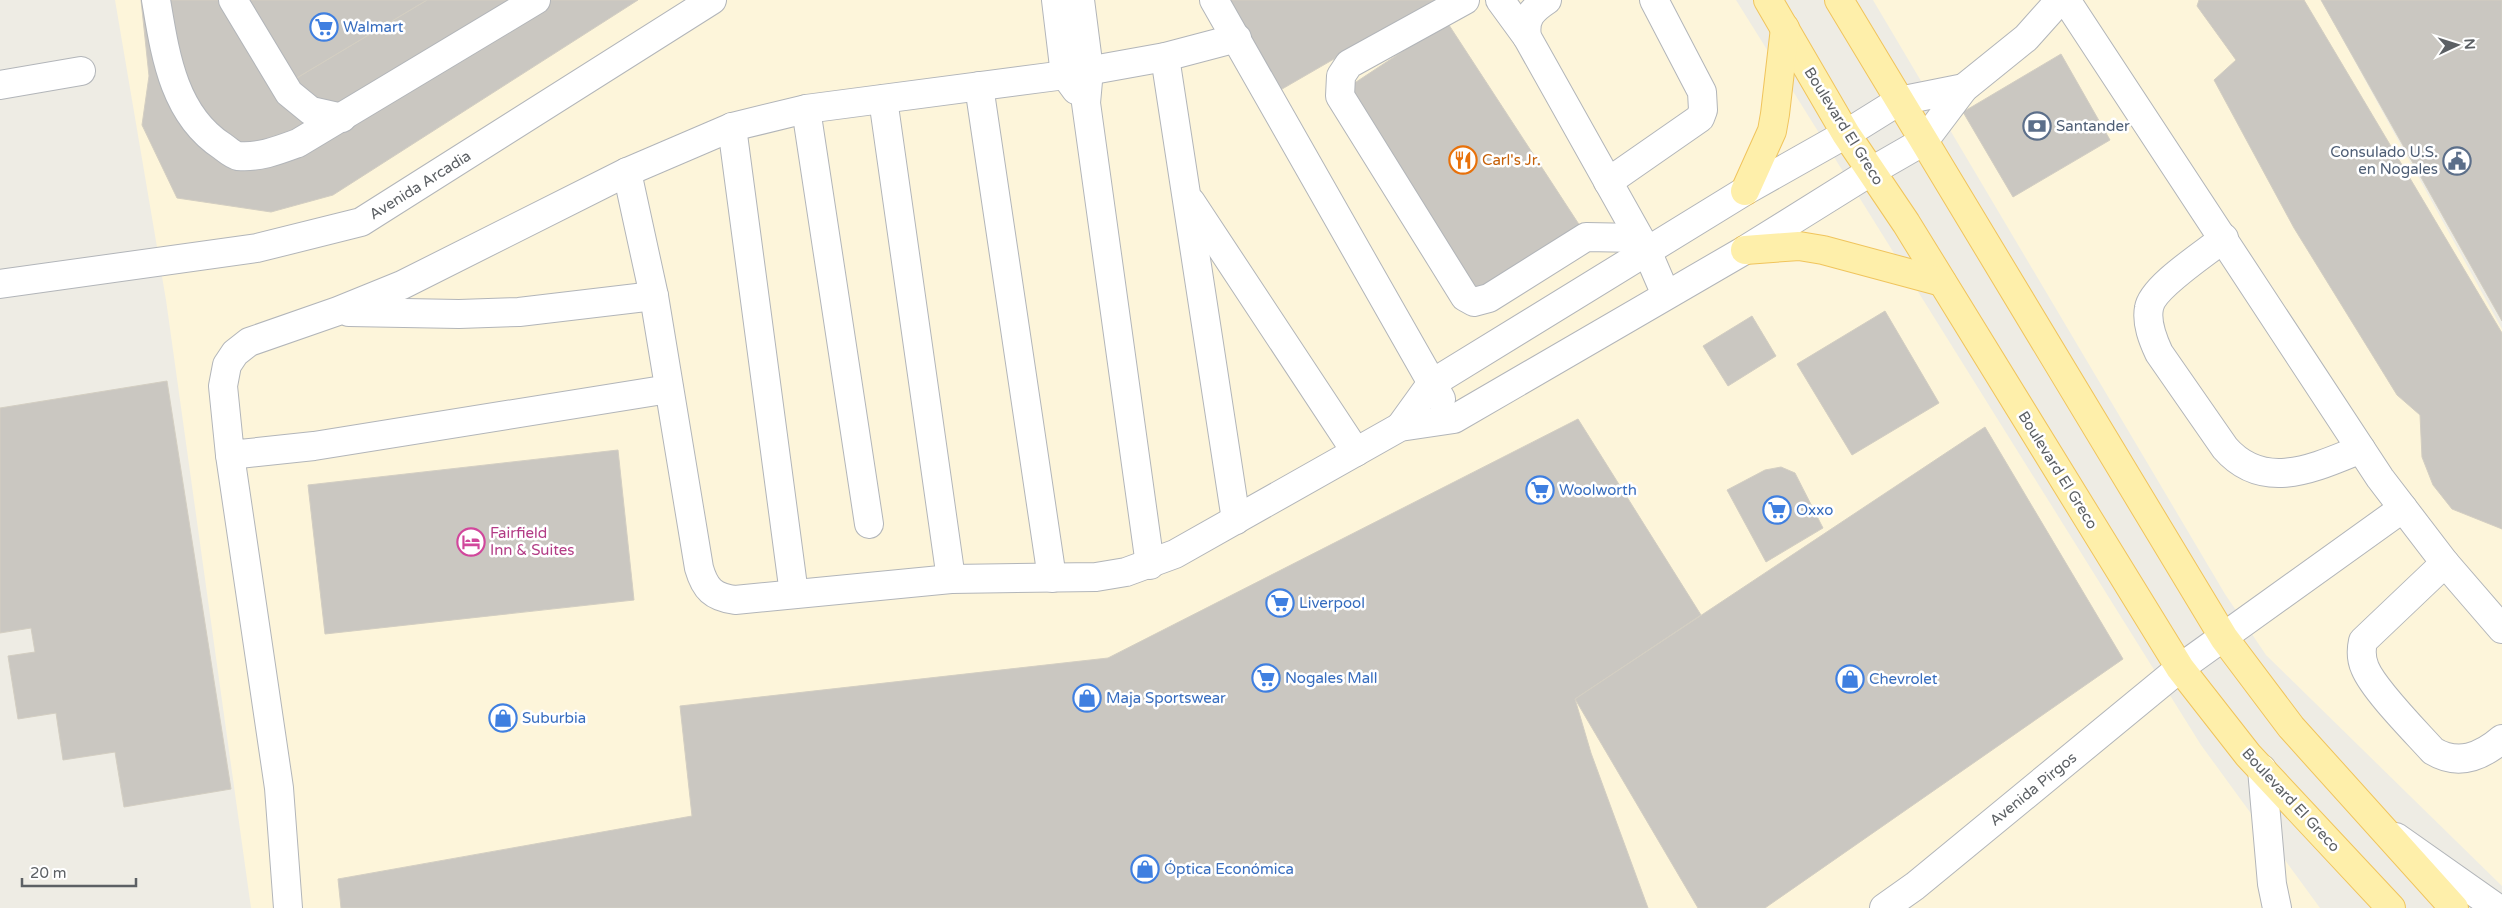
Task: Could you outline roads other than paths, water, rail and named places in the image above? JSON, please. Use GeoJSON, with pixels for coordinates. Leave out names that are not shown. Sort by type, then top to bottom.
{"type":"FeatureCollection","features":[{"type":"Feature","properties":{"kind":"main road","name":"Boulevard El Greco"},"geometry":{"type":"LineString","coordinates":[[1768,0],[1846,134],[1906,223],[2180,668],[2262,769],[2391,908]]}},
{"type":"Feature","properties":{"kind":"main road"},"geometry":{"type":"LineString","coordinates":[[1838,0],[2224,638],[2291,727],[2374,822],[2454,908]]}},
{"type":"Feature","properties":{"kind":"main road"},"geometry":{"type":"LineString","coordinates":[[1746,191],[1772,131],[1776,114],[1785,28]]}},
{"type":"Feature","properties":{"kind":"main road"},"geometry":{"type":"LineString","coordinates":[[1745,250],[1798,246],[1823,250],[1942,282]]}},
{"type":"Feature","properties":{"kind":"street"},"geometry":{"type":"LineString","coordinates":[[156,0],[167,62],[186,108],[211,139],[236,156],[265,154],[298,144],[536,0]]}},
{"type":"Feature","properties":{"kind":"street"},"geometry":{"type":"LineString","coordinates":[[233,0],[289,93],[311,111],[342,118]]}},
{"type":"Feature","properties":{"kind":"street","name":"Avenida Arcadia"},"geometry":{"type":"LineString","coordinates":[[0,284],[257,248],[361,222],[712,0]]}},
{"type":"Feature","properties":{"kind":"street"},"geometry":{"type":"LineString","coordinates":[[1056,0],[1086,103],[1150,565]]}},
{"type":"Feature","properties":{"kind":"street"},"geometry":{"type":"LineString","coordinates":[[1077,72],[1080,0]]}},
{"type":"Feature","properties":{"kind":"street"},"geometry":{"type":"LineString","coordinates":[[1214,0],[1431,384],[1454,419]]}},
{"type":"Feature","properties":{"kind":"street"},"geometry":{"type":"LineString","coordinates":[[1465,0],[1349,64],[1341,76],[1340,96],[1465,297],[1474,302],[1489,298],[1586,237],[1643,244]]}},
{"type":"Feature","properties":{"kind":"street"},"geometry":{"type":"LineString","coordinates":[[1500,0],[1527,37],[1643,244],[1666,295]]}},
{"type":"Feature","properties":{"kind":"street"},"geometry":{"type":"LineString","coordinates":[[1527,37],[1526,29],[1530,14],[1547,0]]}},
{"type":"Feature","properties":{"kind":"street"},"geometry":{"type":"LineString","coordinates":[[1608,182],[1700,118],[1703,110],[1702,92],[1654,0]]}},
{"type":"Feature","properties":{"kind":"street"},"geometry":{"type":"LineString","coordinates":[[627,172],[654,296],[699,568],[706,588],[721,598],[735,600],[951,579],[1096,577],[1126,572],[1150,565],[1236,520],[1400,427],[1454,419],[1745,250],[1870,172],[1924,141],[1964,88],[2026,38],[2060,0]]}},
{"type":"Feature","properties":{"kind":"street"},"geometry":{"type":"LineString","coordinates":[[2066,0],[2362,449],[2444,563],[2502,629]]}},
{"type":"Feature","properties":{"kind":"street"},"geometry":{"type":"LineString","coordinates":[[288,908],[279,788],[230,455],[223,386],[227,364],[236,353],[249,342],[338,311],[448,263],[627,172],[732,127],[806,109],[1077,72],[1165,57],[1237,38]]}},
{"type":"Feature","properties":{"kind":"street"},"geometry":{"type":"LineString","coordinates":[[1165,57],[1236,520]]}},
{"type":"Feature","properties":{"kind":"street"},"geometry":{"type":"LineString","coordinates":[[0,85],[81,72]]}},
{"type":"Feature","properties":{"kind":"street"},"geometry":{"type":"LineString","coordinates":[[979,86],[1052,578]]}},
{"type":"Feature","properties":{"kind":"street"},"geometry":{"type":"LineString","coordinates":[[1400,427],[1431,384],[1643,244],[1746,191],[1900,101],[1964,88]]}},
{"type":"Feature","properties":{"kind":"street"},"geometry":{"type":"LineString","coordinates":[[883,99],[951,579]]}},
{"type":"Feature","properties":{"kind":"street"},"geometry":{"type":"LineString","coordinates":[[806,109],[869,524]]}},
{"type":"Feature","properties":{"kind":"street"},"geometry":{"type":"LineString","coordinates":[[732,127],[794,594]]}},
{"type":"Feature","properties":{"kind":"street"},"geometry":{"type":"LineString","coordinates":[[1186,194],[1356,452]]}},
{"type":"Feature","properties":{"kind":"street"},"geometry":{"type":"LineString","coordinates":[[2224,238],[2158,291],[2153,299],[2148,308],[2152,337],[2159,353],[2225,448],[2236,461],[2249,468],[2272,473],[2298,471],[2362,449]]}},
{"type":"Feature","properties":{"kind":"street"},"geometry":{"type":"LineString","coordinates":[[338,311],[459,314],[519,312],[654,296]]}},
{"type":"Feature","properties":{"kind":"street"},"geometry":{"type":"LineString","coordinates":[[230,455],[314,446],[669,389]]}},
{"type":"Feature","properties":{"kind":"street","name":"Avenida Pirgos"},"geometry":{"type":"LineString","coordinates":[[1884,908],[1922,880],[2180,668],[2403,508]]}},
{"type":"Feature","properties":{"kind":"street"},"geometry":{"type":"LineString","coordinates":[[2444,563],[2363,641],[2361,652],[2364,667],[2372,680],[2433,751],[2442,757],[2466,759],[2479,755],[2502,740]]}},
{"type":"Feature","properties":{"kind":"street"},"geometry":{"type":"LineString","coordinates":[[2262,769],[2272,884],[2277,908]]}},
{"type":"Feature","properties":{"kind":"street"},"geometry":{"type":"LineString","coordinates":[[2374,822],[2497,908]]}},
{"type":"Feature","properties":{"kind":"street"},"geometry":{"type":"LineString","coordinates":[[2358,873],[2381,908]]}},
{"type":"Feature","properties":{"kind":"place","name":"Walmart"},"geometry":{"type":"Point","coordinates":[324,27]}},
{"type":"Feature","properties":{"kind":"place","name":"Santander"},"geometry":{"type":"Point","coordinates":[2037,126]}},
{"type":"Feature","properties":{"kind":"place","name":"Carl's Jr."},"geometry":{"type":"Point","coordinates":[1463,160]}},
{"type":"Feature","properties":{"kind":"place","name":"Consulado U.S. en Nogales"},"geometry":{"type":"Point","coordinates":[2457,161]}},
{"type":"Feature","properties":{"kind":"place","name":"Woolworth"},"geometry":{"type":"Point","coordinates":[1540,490]}},
{"type":"Feature","properties":{"kind":"place","name":"Oxxo"},"geometry":{"type":"Point","coordinates":[1777,510]}},
{"type":"Feature","properties":{"kind":"place","name":"Fairfield Inn & Suites"},"geometry":{"type":"Point","coordinates":[471,542]}},
{"type":"Feature","properties":{"kind":"place","name":"Liverpool"},"geometry":{"type":"Point","coordinates":[1280,603]}},
{"type":"Feature","properties":{"kind":"place","name":"Nogales Mall"},"geometry":{"type":"Point","coordinates":[1266,678]}},
{"type":"Feature","properties":{"kind":"place","name":"Chevrolet"},"geometry":{"type":"Point","coordinates":[1850,679]}},
{"type":"Feature","properties":{"kind":"place","name":"Maja Sportswear"},"geometry":{"type":"Point","coordinates":[1087,698]}},
{"type":"Feature","properties":{"kind":"place","name":"Suburbia"},"geometry":{"type":"Point","coordinates":[503,718]}},
{"type":"Feature","properties":{"kind":"place","name":"Óptica Económica"},"geometry":{"type":"Point","coordinates":[1145,869]}}]}
